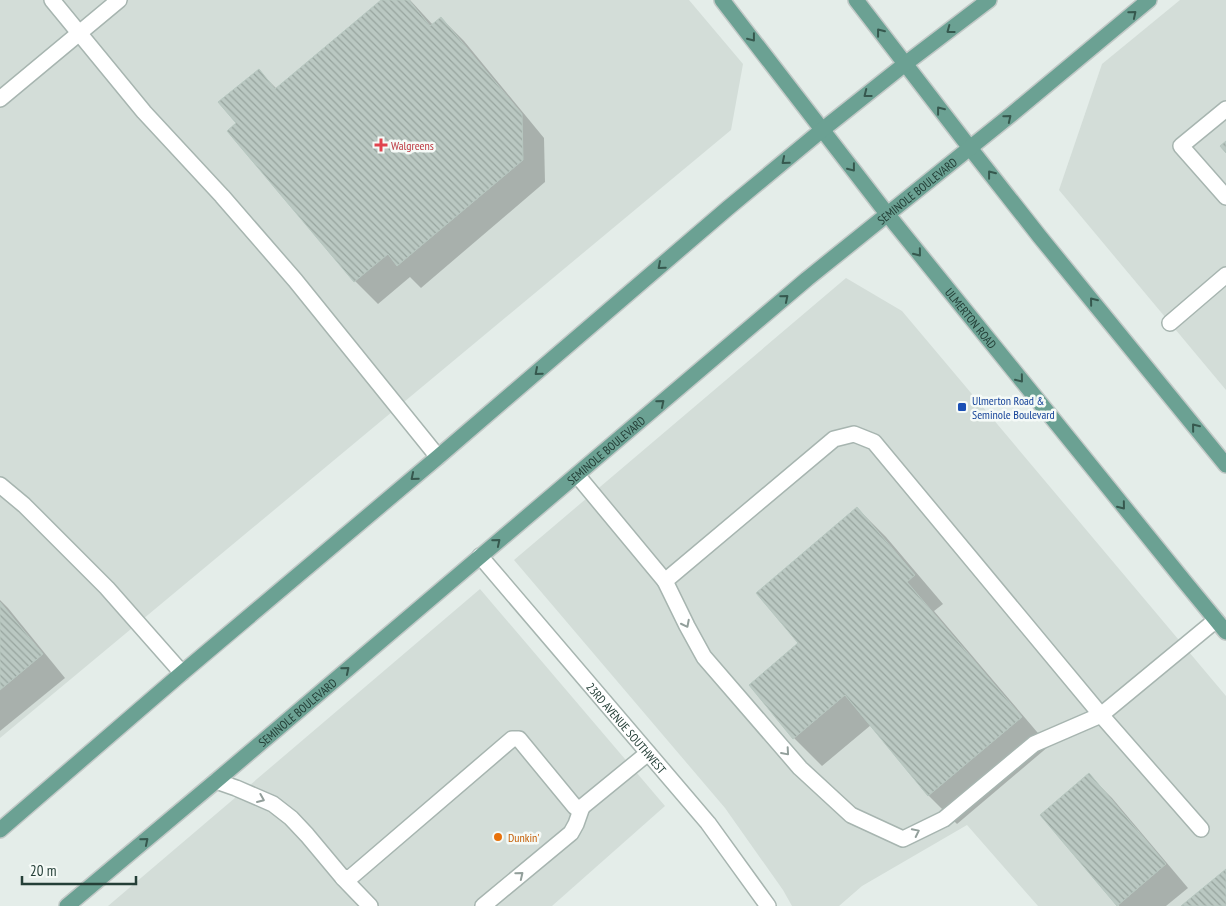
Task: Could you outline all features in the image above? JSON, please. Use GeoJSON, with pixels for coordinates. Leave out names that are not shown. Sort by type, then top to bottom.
{"type":"FeatureCollection","features":[{"type":"Feature","properties":{"kind":"main road","name":"ULMERTON ROAD"},"geometry":{"type":"LineString","coordinates":[[722,0],[888,214],[1226,632]]}},
{"type":"Feature","properties":{"kind":"main road"},"geometry":{"type":"LineString","coordinates":[[856,0],[1040,237],[1226,465]]}},
{"type":"Feature","properties":{"kind":"main road"},"geometry":{"type":"LineString","coordinates":[[0,830],[728,208],[822,130],[989,0]]}},
{"type":"Feature","properties":{"kind":"main road","name":"SEMINOLE BOULEVARD"},"geometry":{"type":"LineString","coordinates":[[67,906],[807,280],[1149,0]]}},
{"type":"Feature","properties":{"kind":"street"},"geometry":{"type":"LineString","coordinates":[[52,0],[144,112],[222,196],[294,280],[438,457]]}},
{"type":"Feature","properties":{"kind":"street"},"geometry":{"type":"LineString","coordinates":[[0,99],[119,0]]}},
{"type":"Feature","properties":{"kind":"street"},"geometry":{"type":"LineString","coordinates":[[1226,109],[1181,146],[1226,198]]}},
{"type":"Feature","properties":{"kind":"street"},"geometry":{"type":"LineString","coordinates":[[1170,323],[1226,276]]}},
{"type":"Feature","properties":{"kind":"street"},"geometry":{"type":"LineString","coordinates":[[665,581],[834,439],[854,434],[874,442],[1101,715],[1201,829]]}},
{"type":"Feature","properties":{"kind":"street"},"geometry":{"type":"LineString","coordinates":[[577,475],[665,581],[704,657],[800,768],[851,815],[903,839],[944,818],[1034,744],[1101,715],[1216,620]]}},
{"type":"Feature","properties":{"kind":"street"},"geometry":{"type":"LineString","coordinates":[[3,492],[24,505],[107,588],[182,673]]}},
{"type":"Feature","properties":{"kind":"street","name":"23RD AVENUE SOUTHWEST"},"geometry":{"type":"LineString","coordinates":[[480,556],[708,823],[768,906]]}},
{"type":"Feature","properties":{"kind":"street"},"geometry":{"type":"LineString","coordinates":[[343,878],[351,877],[512,739],[519,739],[574,807],[582,808]]}},
{"type":"Feature","properties":{"kind":"street"},"geometry":{"type":"LineString","coordinates":[[482,906],[571,833],[582,808],[648,752]]}},
{"type":"Feature","properties":{"kind":"street"},"geometry":{"type":"LineString","coordinates":[[216,781],[273,804],[291,818],[370,906]]}},
{"type":"Feature","properties":{"kind":"shaded area"},"geometry":{"type":"Polygon","coordinates":[[[0,0],[689,0],[743,64],[731,130],[0,738],[0,0]]]}},
{"type":"Feature","properties":{"kind":"shaded area"},"geometry":{"type":"Polygon","coordinates":[[[1180,0],[1226,0],[1226,390],[1059,190],[1102,64],[1180,0]]]}},
{"type":"Feature","properties":{"kind":"shaded area"},"geometry":{"type":"Polygon","coordinates":[[[846,278],[902,311],[1226,696],[1226,906],[1038,906],[967,825],[862,886],[839,906],[792,906],[783,890],[725,808],[514,560],[846,278]]]}},
{"type":"Feature","properties":{"kind":"shaded area"},"geometry":{"type":"Polygon","coordinates":[[[480,589],[665,806],[552,906],[108,906],[480,589]]]}},
{"type":"Feature","properties":{"kind":"building","name":"Walgreens"},"geometry":{"type":"Polygon","coordinates":[[[381,0],[409,0],[430,26],[441,17],[522,114],[523,160],[397,266],[388,254],[354,282],[227,131],[236,123],[218,102],[259,69],[275,89],[381,0]]]}},
{"type":"Feature","properties":{"kind":"building"},"geometry":{"type":"Polygon","coordinates":[[[1226,141],[1226,153],[1220,146],[1226,141]]]}},
{"type":"Feature","properties":{"kind":"building"},"geometry":{"type":"Polygon","coordinates":[[[857,507],[915,575],[907,582],[1022,717],[928,796],[845,695],[793,739],[749,685],[798,643],[756,593],[857,507]]]}},
{"type":"Feature","properties":{"kind":"building"},"geometry":{"type":"Polygon","coordinates":[[[0,602],[43,654],[0,690],[0,602]]]}},
{"type":"Feature","properties":{"kind":"building"},"geometry":{"type":"Polygon","coordinates":[[[1089,773],[1166,864],[1117,906],[1040,815],[1089,773]]]}},
{"type":"Feature","properties":{"kind":"building"},"geometry":{"type":"Polygon","coordinates":[[[1226,869],[1226,906],[1181,906],[1226,869]]]}},
{"type":"Feature","properties":{"kind":"place","name":"Walgreens"},"geometry":{"type":"Point","coordinates":[381,145]}},
{"type":"Feature","properties":{"kind":"place","name":"Ulmerton Road & Seminole Boulevard"},"geometry":{"type":"Point","coordinates":[962,407]}},
{"type":"Feature","properties":{"kind":"place","name":"Dunkin'"},"geometry":{"type":"Point","coordinates":[498,837]}}]}
